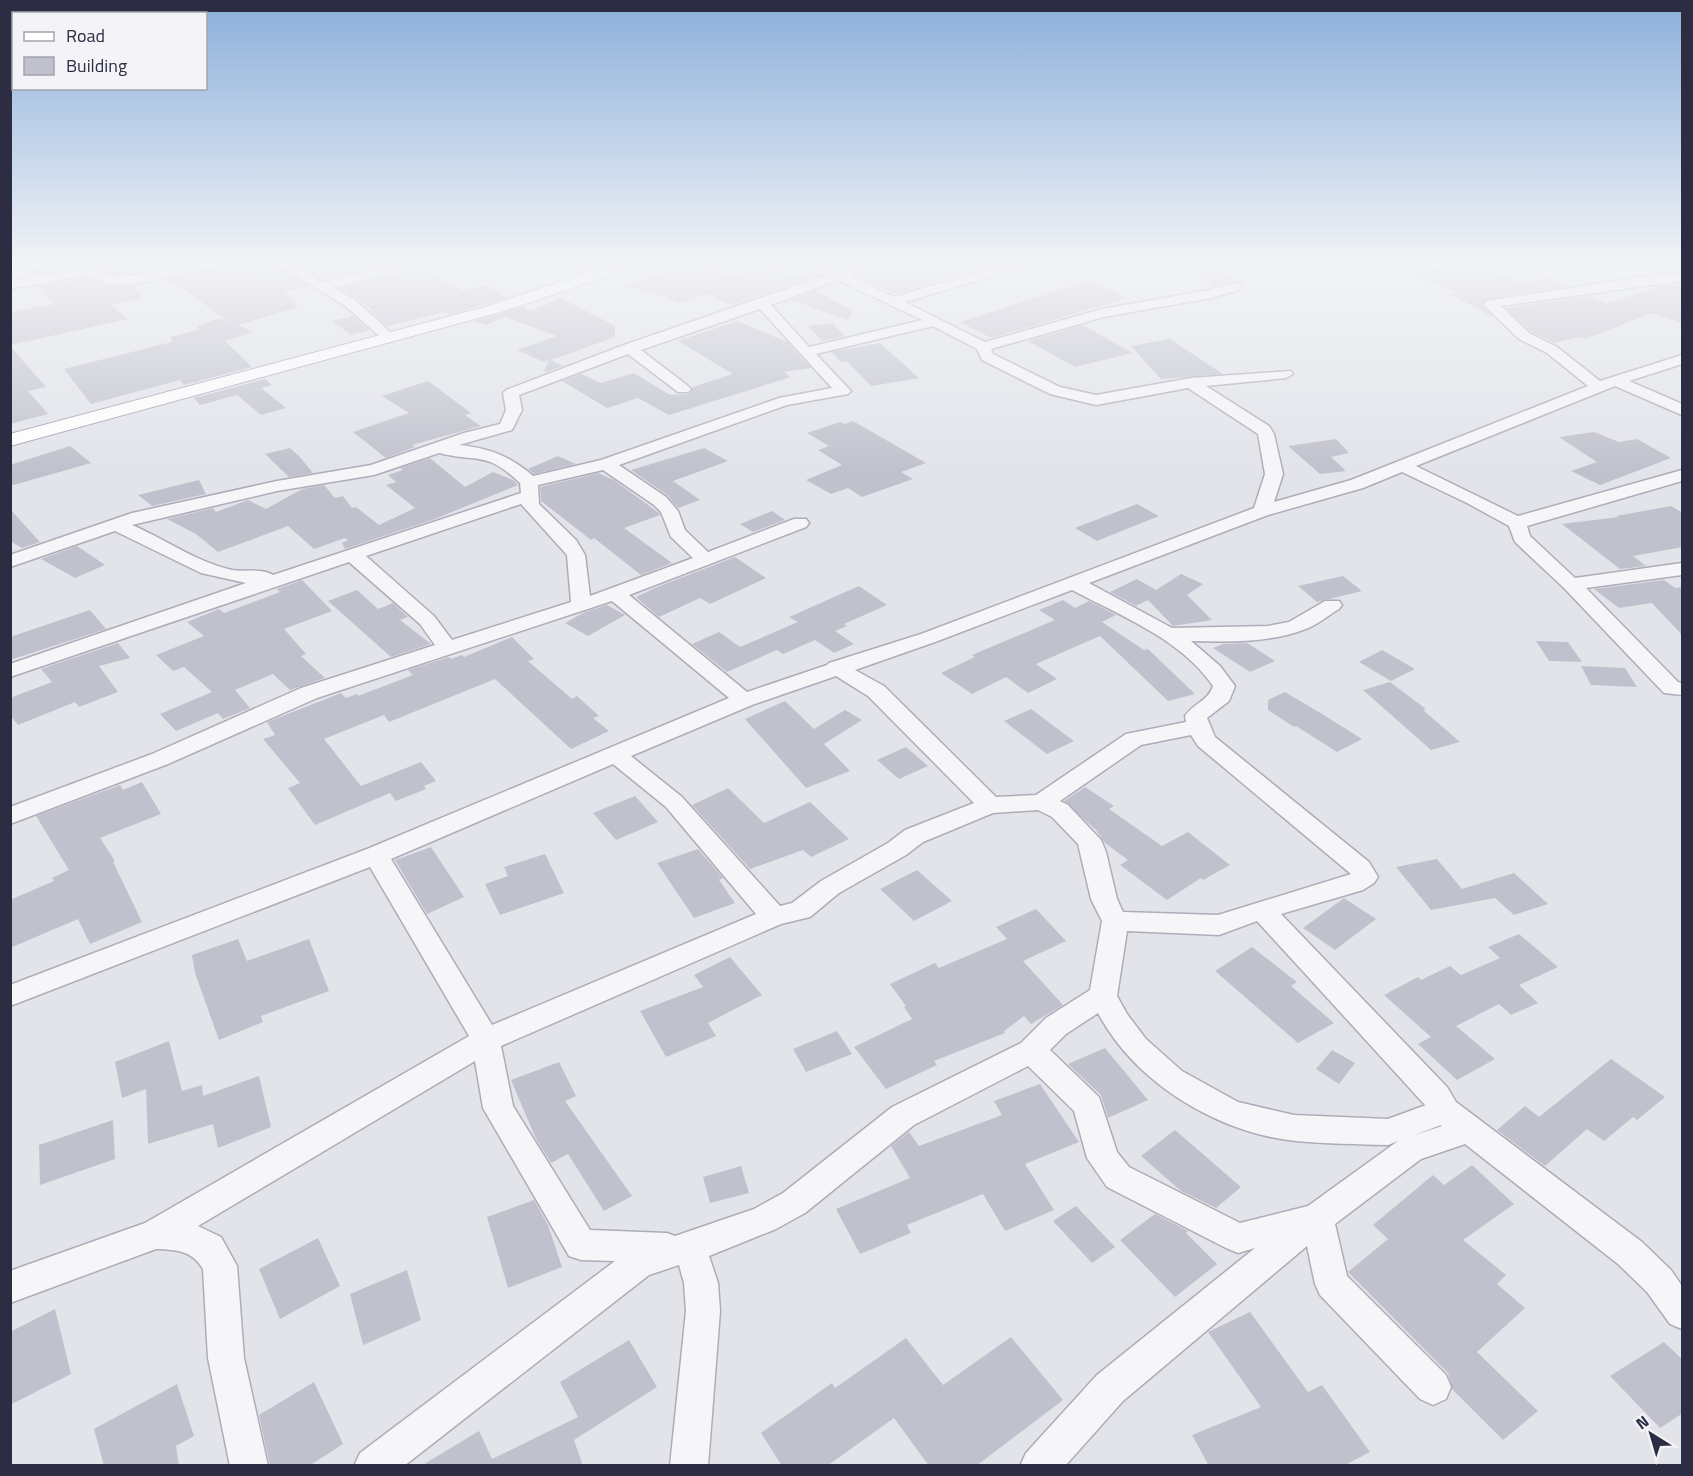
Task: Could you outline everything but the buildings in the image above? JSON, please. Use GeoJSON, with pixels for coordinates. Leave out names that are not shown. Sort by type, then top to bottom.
{"type":"FeatureCollection","features":[{"type":"Feature","properties":{"kind":"main road"},"geometry":{"type":"LineString","coordinates":[[10,440],[408,333]]}},
{"type":"Feature","properties":{"kind":"street"},"geometry":{"type":"LineString","coordinates":[[384,333],[390,338]]}},
{"type":"Feature","properties":{"kind":"street"},"geometry":{"type":"LineString","coordinates":[[10,561],[181,506],[277,486],[374,470],[506,427],[513,416],[516,404],[511,393],[675,333]]}},
{"type":"Feature","properties":{"kind":"street"},"geometry":{"type":"LineString","coordinates":[[10,671],[352,555],[529,489],[784,401],[843,391],[789,333]]}},
{"type":"Feature","properties":{"kind":"street"},"geometry":{"type":"LineString","coordinates":[[806,352],[886,333]]}},
{"type":"Feature","properties":{"kind":"street"},"geometry":{"type":"LineString","coordinates":[[957,333],[983,347],[987,357],[1055,391],[1096,400],[1191,383],[1286,374]]}},
{"type":"Feature","properties":{"kind":"street"},"geometry":{"type":"LineString","coordinates":[[983,347],[1032,333]]}},
{"type":"Feature","properties":{"kind":"street"},"geometry":{"type":"LineString","coordinates":[[1521,333],[1606,384],[1683,410]]}},
{"type":"Feature","properties":{"kind":"street"},"geometry":{"type":"LineString","coordinates":[[629,348],[683,389]]}},
{"type":"Feature","properties":{"kind":"street"},"geometry":{"type":"LineString","coordinates":[[10,996],[376,855],[744,700],[928,638],[1262,511],[1357,483],[1606,384],[1679,363]]}},
{"type":"Feature","properties":{"kind":"street"},"geometry":{"type":"LineString","coordinates":[[1191,383],[1263,429],[1266,434],[1274,474],[1262,511]]}},
{"type":"Feature","properties":{"kind":"street"},"geometry":{"type":"LineString","coordinates":[[437,448],[495,455],[509,463],[529,489],[530,505],[569,544],[576,555],[581,605]]}},
{"type":"Feature","properties":{"kind":"street"},"geometry":{"type":"LineString","coordinates":[[606,464],[660,501],[669,511],[677,533],[686,539],[705,560]]}},
{"type":"Feature","properties":{"kind":"street"},"geometry":{"type":"LineString","coordinates":[[1402,466],[1473,499],[1516,523],[1521,538],[1571,584],[1672,688],[1683,689]]}},
{"type":"Feature","properties":{"kind":"street"},"geometry":{"type":"LineString","coordinates":[[1516,523],[1536,515],[1655,485],[1683,475]]}},
{"type":"Feature","properties":{"kind":"street"},"geometry":{"type":"LineString","coordinates":[[10,816],[160,759],[309,693],[615,594],[800,523]]}},
{"type":"Feature","properties":{"kind":"street"},"geometry":{"type":"LineString","coordinates":[[117,525],[140,533],[200,566],[250,580],[298,572]]}},
{"type":"Feature","properties":{"kind":"street"},"geometry":{"type":"LineString","coordinates":[[352,555],[427,620],[448,648]]}},
{"type":"Feature","properties":{"kind":"street"},"geometry":{"type":"LineString","coordinates":[[174,614],[192,601],[200,566]]}},
{"type":"Feature","properties":{"kind":"street"},"geometry":{"type":"LineString","coordinates":[[1571,584],[1683,569]]}},
{"type":"Feature","properties":{"kind":"street"},"geometry":{"type":"LineString","coordinates":[[1072,582],[1167,634],[1217,672],[1224,686],[1221,696],[1196,716],[1198,727],[1206,741],[1360,868],[1365,877],[1354,884],[1262,910],[1219,926],[1115,921]]}},
{"type":"Feature","properties":{"kind":"street"},"geometry":{"type":"LineString","coordinates":[[615,594],[744,700]]}},
{"type":"Feature","properties":{"kind":"street"},"geometry":{"type":"LineString","coordinates":[[1167,634],[1213,635],[1284,630],[1296,626],[1332,605]]}},
{"type":"Feature","properties":{"kind":"street"},"geometry":{"type":"LineString","coordinates":[[836,668],[876,691],[990,805]]}},
{"type":"Feature","properties":{"kind":"street"},"geometry":{"type":"LineString","coordinates":[[1042,802],[1134,739],[1198,727]]}},
{"type":"Feature","properties":{"kind":"street"},"geometry":{"type":"LineString","coordinates":[[615,754],[674,802],[774,917]]}},
{"type":"Feature","properties":{"kind":"street"},"geometry":{"type":"LineString","coordinates":[[10,1287],[156,1234],[486,1040],[774,917],[801,910],[830,887],[897,849],[914,836],[990,805],[1042,802],[1060,810],[1089,840],[1094,852],[1104,899],[1115,921],[1103,996],[1117,1022],[1136,1047],[1172,1079],[1231,1113],[1294,1128],[1388,1132],[1457,1121]]}},
{"type":"Feature","properties":{"kind":"street"},"geometry":{"type":"LineString","coordinates":[[376,855],[486,1040],[498,1108],[581,1245],[690,1248]]}},
{"type":"Feature","properties":{"kind":"street"},"geometry":{"type":"LineString","coordinates":[[1262,910],[1457,1121],[1630,1253],[1659,1281],[1683,1313]]}},
{"type":"Feature","properties":{"kind":"street"},"geometry":{"type":"LineString","coordinates":[[373,1466],[637,1264],[654,1256],[690,1248],[765,1219],[794,1203],[903,1116],[1031,1051],[1056,1026],[1103,996]]}},
{"type":"Feature","properties":{"kind":"street"},"geometry":{"type":"LineString","coordinates":[[1031,1051],[1073,1089],[1088,1106],[1103,1158],[1118,1177],[1238,1238],[1317,1218]]}},
{"type":"Feature","properties":{"kind":"street"},"geometry":{"type":"LineString","coordinates":[[1039,1466],[1110,1388],[1317,1218],[1410,1150],[1457,1121]]}},
{"type":"Feature","properties":{"kind":"street"},"geometry":{"type":"LineString","coordinates":[[1317,1218],[1332,1284],[1433,1387]]}},
{"type":"Feature","properties":{"kind":"street"},"geometry":{"type":"LineString","coordinates":[[156,1234],[185,1236],[209,1248],[220,1266],[226,1358],[249,1466]]}},
{"type":"Feature","properties":{"kind":"street"},"geometry":{"type":"LineString","coordinates":[[688,1466],[703,1311],[700,1283],[690,1248]]}}]}
